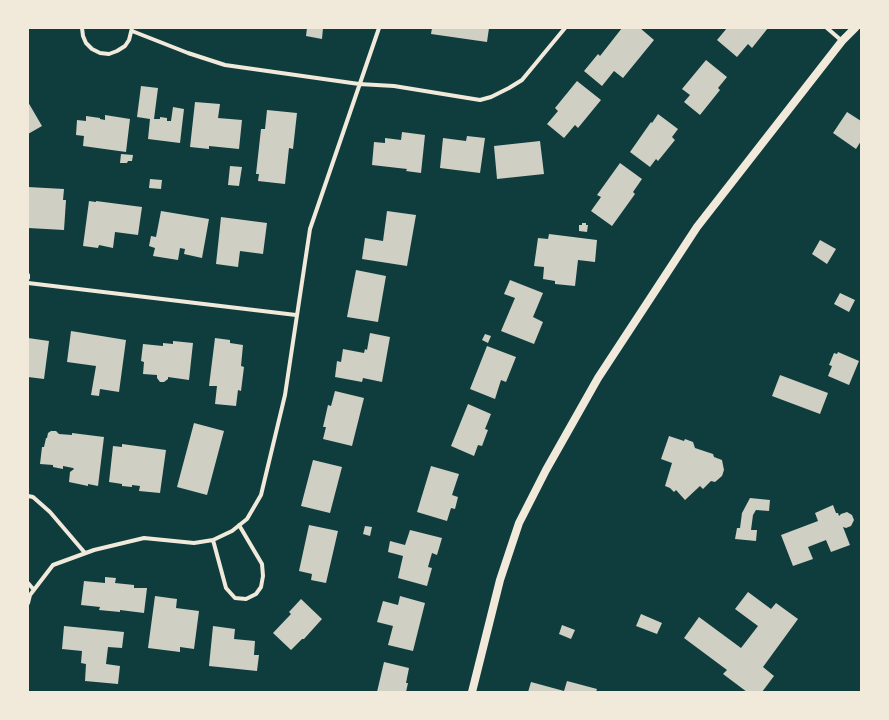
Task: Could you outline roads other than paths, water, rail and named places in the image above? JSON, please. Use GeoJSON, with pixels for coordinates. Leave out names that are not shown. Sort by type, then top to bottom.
{"type":"FeatureCollection","features":[{"type":"Feature","properties":{"kind":"main road"},"geometry":{"type":"LineString","coordinates":[[472,692],[500,580],[519,523],[546,470],[598,378],[697,227],[842,41],[855,28]]}},
{"type":"Feature","properties":{"kind":"street"},"geometry":{"type":"LineString","coordinates":[[82,28],[82,36],[86,43],[92,49],[100,53],[109,54],[124,46],[129,40],[132,30],[188,53],[225,65],[359,84],[394,86],[480,100],[492,97],[522,80],[565,28]]}},
{"type":"Feature","properties":{"kind":"street"},"geometry":{"type":"LineString","coordinates":[[28,603],[30,595],[53,565],[94,550],[144,538],[194,543],[213,540],[232,531],[247,519],[260,495],[285,396],[310,229],[379,28]]}},
{"type":"Feature","properties":{"kind":"street"},"geometry":{"type":"LineString","coordinates":[[827,28],[842,41]]}},
{"type":"Feature","properties":{"kind":"street"},"geometry":{"type":"LineString","coordinates":[[28,283],[296,315]]}},
{"type":"Feature","properties":{"kind":"street"},"geometry":{"type":"LineString","coordinates":[[28,496],[33,497],[50,512],[85,553]]}},
{"type":"Feature","properties":{"kind":"street"},"geometry":{"type":"LineString","coordinates":[[213,540],[226,588],[235,598],[246,599],[256,594],[261,587],[263,576],[262,564],[239,525]]}},
{"type":"Feature","properties":{"kind":"street"},"geometry":{"type":"LineString","coordinates":[[28,583],[34,590]]}}]}
